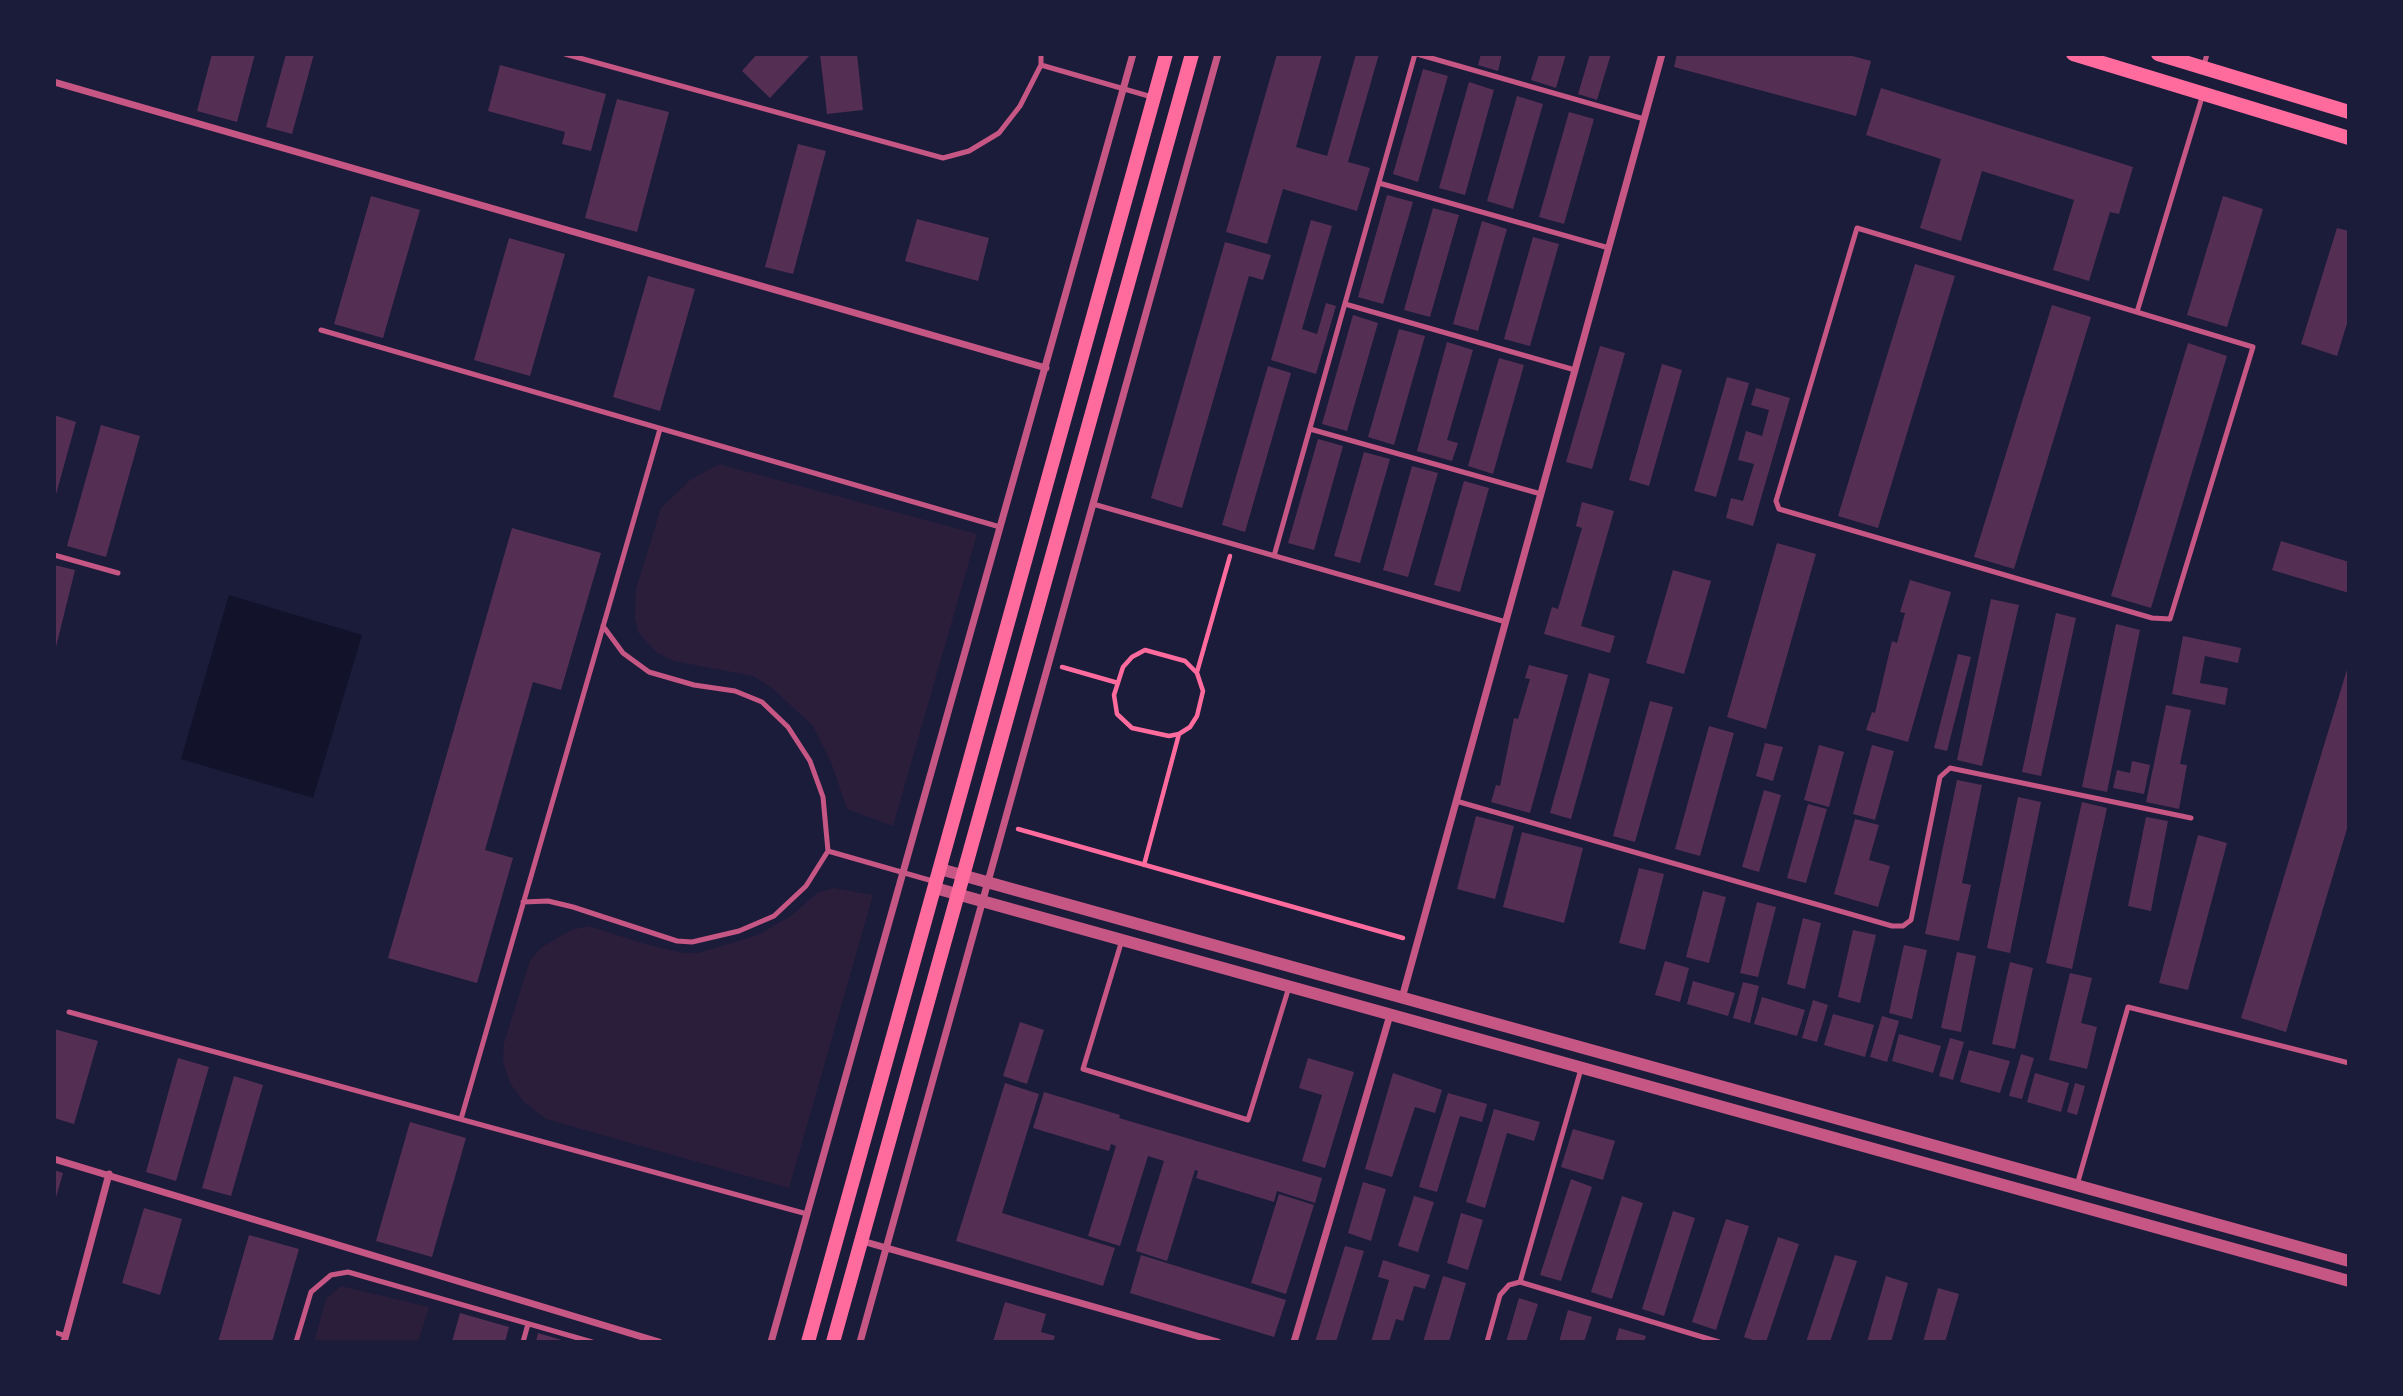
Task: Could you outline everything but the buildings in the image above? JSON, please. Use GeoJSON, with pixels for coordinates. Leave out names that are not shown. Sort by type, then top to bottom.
{"type":"FeatureCollection","features":[{"type":"Feature","properties":{"kind":"main road"},"geometry":{"type":"LineString","coordinates":[[808,1342],[1166,54]]}},
{"type":"Feature","properties":{"kind":"main road"},"geometry":{"type":"LineString","coordinates":[[834,1342],[1192,54]]}},
{"type":"Feature","properties":{"kind":"main road"},"geometry":{"type":"LineString","coordinates":[[2073,54],[2349,138]]}},
{"type":"Feature","properties":{"kind":"main road"},"geometry":{"type":"LineString","coordinates":[[2158,54],[2205,61],[2349,112]]}},
{"type":"Feature","properties":{"kind":"street"},"geometry":{"type":"LineString","coordinates":[[771,1342],[1133,54]]}},
{"type":"Feature","properties":{"kind":"street"},"geometry":{"type":"LineString","coordinates":[[860,1342],[1218,54]]}},
{"type":"Feature","properties":{"kind":"street"},"geometry":{"type":"LineString","coordinates":[[1402,998],[1662,54]]}},
{"type":"Feature","properties":{"kind":"street"},"geometry":{"type":"LineString","coordinates":[[54,82],[1046,368]]}},
{"type":"Feature","properties":{"kind":"street"},"geometry":{"type":"LineString","coordinates":[[937,880],[964,876],[987,882],[2349,1261]]}},
{"type":"Feature","properties":{"kind":"street"},"geometry":{"type":"LineString","coordinates":[[937,880],[959,895],[2349,1281]]}},
{"type":"Feature","properties":{"kind":"street"},"geometry":{"type":"LineString","coordinates":[[1294,1342],[1390,1015]]}},
{"type":"Feature","properties":{"kind":"street"},"geometry":{"type":"LineString","coordinates":[[54,1159],[659,1342]]}},
{"type":"Feature","properties":{"kind":"street"},"geometry":{"type":"LineString","coordinates":[[65,1339],[109,1174]]}},
{"type":"Feature","properties":{"kind":"street"},"geometry":{"type":"LineString","coordinates":[[862,1241],[1218,1342]]}},
{"type":"Feature","properties":{"kind":"lane"},"geometry":{"type":"LineString","coordinates":[[565,54],[943,158],[969,151],[999,133],[1020,106],[1041,65],[1041,54]]}},
{"type":"Feature","properties":{"kind":"lane"},"geometry":{"type":"LineString","coordinates":[[1274,556],[1416,54],[1644,119]]}},
{"type":"Feature","properties":{"kind":"lane"},"geometry":{"type":"LineString","coordinates":[[1041,65],[1154,97]]}},
{"type":"Feature","properties":{"kind":"lane"},"geometry":{"type":"LineString","coordinates":[[2137,312],[2204,94]]}},
{"type":"Feature","properties":{"kind":"lane"},"geometry":{"type":"LineString","coordinates":[[1379,183],[1609,247]]}},
{"type":"Feature","properties":{"kind":"lane"},"geometry":{"type":"LineString","coordinates":[[1857,228],[2137,312],[2253,347],[2170,619],[2152,618],[1779,509],[1776,501],[1857,228]]}},
{"type":"Feature","properties":{"kind":"lane"},"geometry":{"type":"LineString","coordinates":[[1345,304],[1575,370]]}},
{"type":"Feature","properties":{"kind":"lane"},"geometry":{"type":"LineString","coordinates":[[321,331],[1000,527]]}},
{"type":"Feature","properties":{"kind":"lane"},"geometry":{"type":"LineString","coordinates":[[461,1119],[660,429]]}},
{"type":"Feature","properties":{"kind":"lane"},"geometry":{"type":"LineString","coordinates":[[1310,429],[1541,494]]}},
{"type":"Feature","properties":{"kind":"lane"},"geometry":{"type":"LineString","coordinates":[[1093,504],[1506,622]]}},
{"type":"Feature","properties":{"kind":"lane"},"geometry":{"type":"LineString","coordinates":[[54,555],[118,573]]}},
{"type":"Feature","properties":{"kind":"lane"},"geometry":{"type":"LineString","coordinates":[[523,902],[561,904],[677,941],[692,942],[739,931],[774,916],[806,886],[828,850],[822,797],[810,761],[788,727],[762,702],[744,695],[649,672],[623,653],[603,626]]}},
{"type":"Feature","properties":{"kind":"lane"},"geometry":{"type":"LineString","coordinates":[[1456,801],[1892,926],[1903,926],[1911,920],[1941,778],[1950,768],[2191,818]]}},
{"type":"Feature","properties":{"kind":"lane"},"geometry":{"type":"LineString","coordinates":[[828,850],[937,880]]}},
{"type":"Feature","properties":{"kind":"lane"},"geometry":{"type":"LineString","coordinates":[[1122,940],[1083,1069],[1248,1120],[1289,986]]}},
{"type":"Feature","properties":{"kind":"lane"},"geometry":{"type":"LineString","coordinates":[[2077,1185],[2128,1007],[2349,1063]]}},
{"type":"Feature","properties":{"kind":"lane"},"geometry":{"type":"LineString","coordinates":[[69,1012],[807,1214]]}},
{"type":"Feature","properties":{"kind":"lane"},"geometry":{"type":"LineString","coordinates":[[1520,1282],[1582,1068]]}},
{"type":"Feature","properties":{"kind":"lane"},"geometry":{"type":"LineString","coordinates":[[296,1342],[311,1292],[331,1275],[348,1272],[592,1342]]}},
{"type":"Feature","properties":{"kind":"lane"},"geometry":{"type":"LineString","coordinates":[[1487,1342],[1500,1295],[1509,1285],[1520,1282],[1719,1342]]}},
{"type":"Feature","properties":{"kind":"lane"},"geometry":{"type":"LineString","coordinates":[[523,1342],[528,1324]]}},
{"type":"Feature","properties":{"kind":"lane"},"geometry":{"type":"LineString","coordinates":[[54,1332],[65,1339]]}},
{"type":"Feature","properties":{"kind":"path"},"geometry":{"type":"LineString","coordinates":[[1197,673],[1234,544]]}},
{"type":"Feature","properties":{"kind":"path"},"geometry":{"type":"LineString","coordinates":[[1145,650],[1185,661],[1197,673],[1203,691],[1197,716],[1190,727],[1179,734],[1168,736],[1132,728],[1124,721],[1114,704],[1123,667],[1132,657],[1145,650]]}},
{"type":"Feature","properties":{"kind":"path"},"geometry":{"type":"LineString","coordinates":[[1048,663],[1118,683]]}},
{"type":"Feature","properties":{"kind":"path"},"geometry":{"type":"LineString","coordinates":[[1144,865],[1179,734]]}},
{"type":"Feature","properties":{"kind":"path"},"geometry":{"type":"LineString","coordinates":[[1003,825],[1417,942]]}},
{"type":"Feature","properties":{"kind":"shaded area"},"geometry":{"type":"Polygon","coordinates":[[[719,464],[977,534],[893,826],[847,809],[831,762],[813,726],[772,688],[753,676],[674,661],[657,653],[638,632],[635,618],[636,589],[661,508],[690,480],[719,464]]]}},
{"type":"Feature","properties":{"kind":"shaded area"},"geometry":{"type":"Polygon","coordinates":[[[229,595],[362,635],[313,798],[181,759],[229,595]]]}},
{"type":"Feature","properties":{"kind":"shaded area"},"geometry":{"type":"Polygon","coordinates":[[[833,888],[873,895],[789,1188],[546,1119],[523,1101],[510,1083],[503,1063],[504,1043],[530,960],[542,947],[571,930],[589,926],[642,943],[683,953],[698,953],[758,935],[792,915],[817,893],[833,888]]]}},
{"type":"Feature","properties":{"kind":"shaded area"},"geometry":{"type":"Polygon","coordinates":[[[341,1286],[429,1307],[418,1342],[314,1342],[326,1299],[341,1286]]]}}]}
